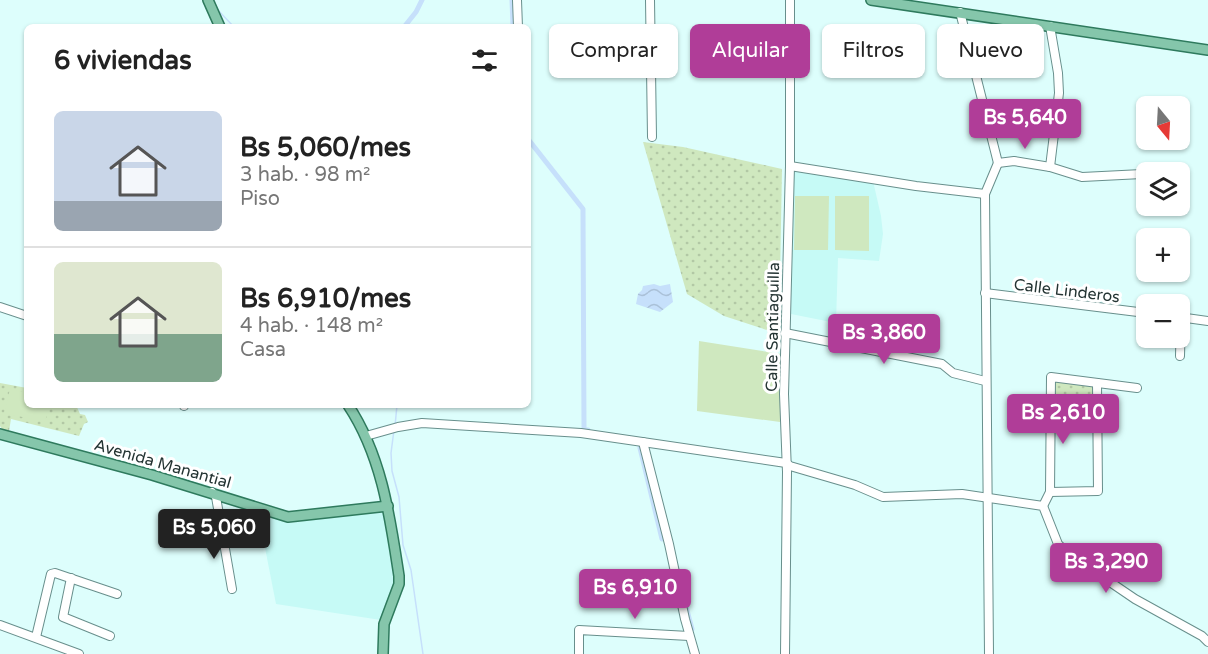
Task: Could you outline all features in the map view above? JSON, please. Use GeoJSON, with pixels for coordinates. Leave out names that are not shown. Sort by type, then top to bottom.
{"type":"FeatureCollection","features":[{"type":"Feature","properties":{"kind":"main road"},"geometry":{"type":"LineString","coordinates":[[208,0],[219,24]]}},
{"type":"Feature","properties":{"kind":"main road"},"geometry":{"type":"LineString","coordinates":[[871,0],[1208,50]]}},
{"type":"Feature","properties":{"kind":"main road"},"geometry":{"type":"LineString","coordinates":[[350,408],[366,436],[388,506],[399,584],[384,624],[383,654]]}},
{"type":"Feature","properties":{"kind":"main road","name":"Avenida Manantial"},"geometry":{"type":"LineString","coordinates":[[0,434],[212,492],[288,517],[388,506]]}},
{"type":"Feature","properties":{"kind":"street"},"geometry":{"type":"LineString","coordinates":[[517,0],[518,24]]}},
{"type":"Feature","properties":{"kind":"street"},"geometry":{"type":"LineString","coordinates":[[651,0],[652,137]]}},
{"type":"Feature","properties":{"kind":"street","name":"Calle Santiaguilla"},"geometry":{"type":"LineString","coordinates":[[785,654],[784,394],[790,166],[790,0]]}},
{"type":"Feature","properties":{"kind":"street"},"geometry":{"type":"LineString","coordinates":[[960,12],[998,163],[985,194],[989,654]]}},
{"type":"Feature","properties":{"kind":"street"},"geometry":{"type":"LineString","coordinates":[[1050,26],[1059,93],[1050,167]]}},
{"type":"Feature","properties":{"kind":"street"},"geometry":{"type":"LineString","coordinates":[[998,163],[1014,161],[1050,167],[1082,177],[1136,174]]}},
{"type":"Feature","properties":{"kind":"street"},"geometry":{"type":"LineString","coordinates":[[790,166],[916,186],[985,194]]}},
{"type":"Feature","properties":{"kind":"street","name":"Calle Linderos"},"geometry":{"type":"LineString","coordinates":[[985,293],[1136,312]]}},
{"type":"Feature","properties":{"kind":"street"},"geometry":{"type":"LineString","coordinates":[[0,307],[24,315]]}},
{"type":"Feature","properties":{"kind":"street"},"geometry":{"type":"LineString","coordinates":[[1190,318],[1208,321]]}},
{"type":"Feature","properties":{"kind":"street"},"geometry":{"type":"LineString","coordinates":[[785,333],[942,364],[953,373],[985,381]]}},
{"type":"Feature","properties":{"kind":"street"},"geometry":{"type":"LineString","coordinates":[[1180,348],[1180,356]]}},
{"type":"Feature","properties":{"kind":"street"},"geometry":{"type":"LineString","coordinates":[[1137,388],[1051,376],[1050,492],[1043,507],[1058,544],[1066,552],[1136,599],[1202,636],[1208,642]]}},
{"type":"Feature","properties":{"kind":"street"},"geometry":{"type":"LineString","coordinates":[[1050,492],[1098,491],[1097,383]]}},
{"type":"Feature","properties":{"kind":"street"},"geometry":{"type":"LineString","coordinates":[[366,436],[396,427],[422,423],[581,433],[786,463],[855,485],[883,497],[952,494],[1043,507]]}},
{"type":"Feature","properties":{"kind":"street"},"geometry":{"type":"LineString","coordinates":[[643,442],[695,654]]}},
{"type":"Feature","properties":{"kind":"street"},"geometry":{"type":"LineString","coordinates":[[212,492],[216,497],[232,589]]}},
{"type":"Feature","properties":{"kind":"street"},"geometry":{"type":"LineString","coordinates":[[36,637],[51,574],[55,573],[117,594]]}},
{"type":"Feature","properties":{"kind":"street"},"geometry":{"type":"LineString","coordinates":[[70,578],[63,617],[110,636]]}},
{"type":"Feature","properties":{"kind":"street"},"geometry":{"type":"LineString","coordinates":[[0,625],[79,654]]}},
{"type":"Feature","properties":{"kind":"street"},"geometry":{"type":"LineString","coordinates":[[579,654],[579,630],[689,636]]}},
{"type":"Feature","properties":{"kind":"shaded area"},"geometry":{"type":"Polygon","coordinates":[[[793,170],[873,181],[883,234],[879,261],[838,258],[836,323],[791,314],[793,170]]]}},
{"type":"Feature","properties":{"kind":"shaded area"},"geometry":{"type":"Polygon","coordinates":[[[258,512],[289,523],[364,513],[383,512],[386,514],[396,576],[381,620],[276,604],[258,512]]]}},
{"type":"Feature","properties":{"kind":"green space"},"geometry":{"type":"Polygon","coordinates":[[[643,142],[683,147],[782,169],[779,334],[724,316],[687,294],[643,142]]]}},
{"type":"Feature","properties":{"kind":"green space"},"geometry":{"type":"Polygon","coordinates":[[[795,196],[829,196],[828,250],[794,250],[795,196]]]}},
{"type":"Feature","properties":{"kind":"green space"},"geometry":{"type":"Polygon","coordinates":[[[835,196],[869,196],[869,251],[835,250],[835,196]]]}},
{"type":"Feature","properties":{"kind":"green space"},"geometry":{"type":"Polygon","coordinates":[[[699,341],[781,354],[780,422],[697,411],[699,341]]]}},
{"type":"Feature","properties":{"kind":"green space"},"geometry":{"type":"Polygon","coordinates":[[[1056,380],[1093,385],[1095,407],[1054,403],[1054,382],[1056,380]]]}},
{"type":"Feature","properties":{"kind":"green space"},"geometry":{"type":"Polygon","coordinates":[[[0,383],[24,387],[24,408],[77,408],[80,414],[85,415],[88,422],[84,424],[79,436],[11,419],[9,431],[0,426],[0,383]]]}},
{"type":"Feature","properties":{"kind":"green space"},"geometry":{"type":"Polygon","coordinates":[[[10,389],[24,392],[24,408],[48,408],[45,422],[4,413],[10,389]]]}},
{"type":"Feature","properties":{"kind":"water"},"geometry":{"type":"Polygon","coordinates":[[[654,284],[660,286],[670,284],[673,302],[660,312],[636,304],[643,286],[654,284]]]}},
{"type":"Feature","properties":{"kind":"waterway"},"geometry":{"type":"LineString","coordinates":[[406,24],[422,0]]}},
{"type":"Feature","properties":{"kind":"waterway"},"geometry":{"type":"LineString","coordinates":[[512,0],[513,24]]}},
{"type":"Feature","properties":{"kind":"waterway"},"geometry":{"type":"LineString","coordinates":[[216,8],[231,24]]}},
{"type":"Feature","properties":{"kind":"waterway"},"geometry":{"type":"LineString","coordinates":[[531,143],[583,209],[584,430],[588,430]]}},
{"type":"Feature","properties":{"kind":"waterway"},"geometry":{"type":"LineString","coordinates":[[395,426],[397,408]]}},
{"type":"Feature","properties":{"kind":"waterway"},"geometry":{"type":"LineString","coordinates":[[394,430],[391,453],[392,471],[399,497],[403,545],[411,570],[423,654]]}},
{"type":"Feature","properties":{"kind":"waterway"},"geometry":{"type":"LineString","coordinates":[[640,448],[662,539]]}},
{"type":"Feature","properties":{"kind":"waterway"},"geometry":{"type":"LineString","coordinates":[[685,603],[692,629]]}}]}
